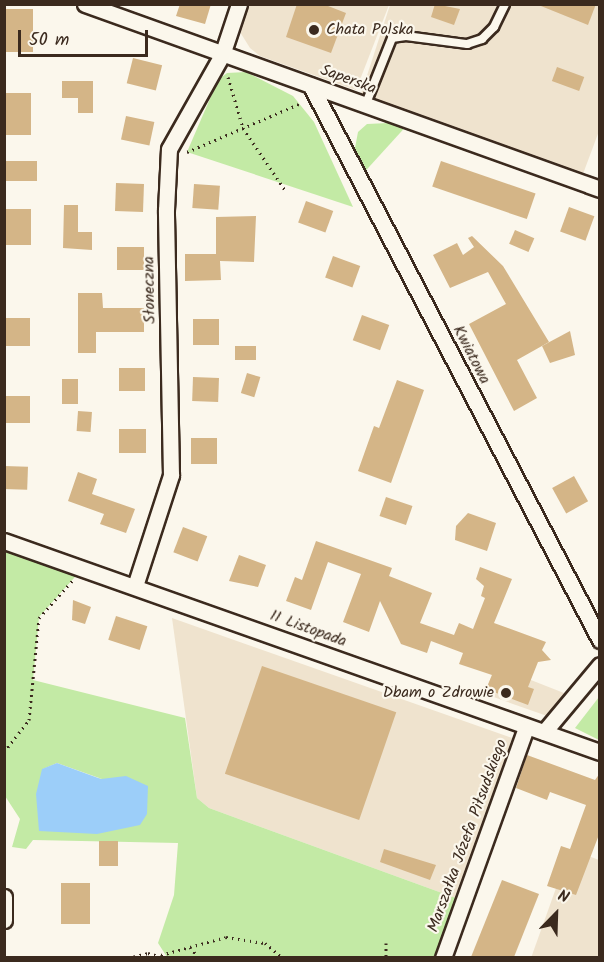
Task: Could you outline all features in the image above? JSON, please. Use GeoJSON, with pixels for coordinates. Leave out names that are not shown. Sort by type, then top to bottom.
{"type":"FeatureCollection","features":[{"type":"Feature","properties":{"kind":"street","name":"Saperska"},"geometry":{"type":"LineString","coordinates":[[85,4],[600,189]]}},
{"type":"Feature","properties":{"kind":"street","name":"Słoneczna"},"geometry":{"type":"LineString","coordinates":[[135,586],[171,475],[166,210],[169,149],[222,55],[239,4]]}},
{"type":"Feature","properties":{"kind":"street","name":"Kwiatowa"},"geometry":{"type":"LineString","coordinates":[[311,86],[600,640]]}},
{"type":"Feature","properties":{"kind":"street","name":"11 Listopada"},"geometry":{"type":"LineString","coordinates":[[4,541],[600,752]]}},
{"type":"Feature","properties":{"kind":"street"},"geometry":{"type":"LineString","coordinates":[[544,732],[600,665]]}},
{"type":"Feature","properties":{"kind":"street","name":"Marszałka Józefa Piłsudskiego"},"geometry":{"type":"LineString","coordinates":[[443,957],[526,727]]}},
{"type":"Feature","properties":{"kind":"street"},"geometry":{"type":"LineString","coordinates":[[4,897],[4,920]]}},
{"type":"Feature","properties":{"kind":"lane"},"geometry":{"type":"LineString","coordinates":[[365,106],[392,38],[406,36],[467,44],[482,39],[494,27],[505,4]]}},
{"type":"Feature","properties":{"kind":"path"},"geometry":{"type":"LineString","coordinates":[[227,73],[243,128],[285,190]]}},
{"type":"Feature","properties":{"kind":"path"},"geometry":{"type":"LineString","coordinates":[[187,152],[299,104]]}},
{"type":"Feature","properties":{"kind":"path"},"geometry":{"type":"LineString","coordinates":[[4,753],[29,720],[39,618],[83,568]]}},
{"type":"Feature","properties":{"kind":"path"},"geometry":{"type":"LineString","coordinates":[[128,957],[163,956],[226,937],[265,943],[283,957]]}},
{"type":"Feature","properties":{"kind":"path"},"geometry":{"type":"LineString","coordinates":[[386,943],[386,957]]}},
{"type":"Feature","properties":{"kind":"path"},"geometry":{"type":"LineString","coordinates":[[190,947],[199,957]]}},
{"type":"Feature","properties":{"kind":"shaded area"},"geometry":{"type":"Polygon","coordinates":[[[249,5],[389,5],[356,90],[260,56],[250,48],[240,32],[249,5]]]}},
{"type":"Feature","properties":{"kind":"shaded area"},"geometry":{"type":"Polygon","coordinates":[[[390,5],[599,5],[599,131],[580,182],[358,103],[390,5]]]}},
{"type":"Feature","properties":{"kind":"shaded area"},"geometry":{"type":"Polygon","coordinates":[[[172,618],[512,738],[464,901],[209,808],[197,798],[172,618]]]}},
{"type":"Feature","properties":{"kind":"shaded area"},"geometry":{"type":"Polygon","coordinates":[[[495,666],[569,695],[550,717],[485,694],[495,666]]]}},
{"type":"Feature","properties":{"kind":"shaded area"},"geometry":{"type":"Polygon","coordinates":[[[570,849],[599,860],[599,957],[531,958],[570,849]]]}},
{"type":"Feature","properties":{"kind":"green space"},"geometry":{"type":"Polygon","coordinates":[[[246,72],[293,96],[314,122],[353,207],[187,152],[218,80],[227,73],[246,72]]]}},
{"type":"Feature","properties":{"kind":"green space"},"geometry":{"type":"Polygon","coordinates":[[[410,122],[359,178],[352,164],[358,132],[367,124],[410,122]]]}},
{"type":"Feature","properties":{"kind":"green space"},"geometry":{"type":"Polygon","coordinates":[[[5,541],[83,568],[39,617],[33,680],[185,718],[197,798],[209,808],[464,901],[443,957],[167,957],[158,943],[174,895],[178,843],[33,840],[26,849],[12,847],[20,819],[5,796],[5,541]],[[57,763],[43,769],[102,779],[57,763]]]}},
{"type":"Feature","properties":{"kind":"green space"},"geometry":{"type":"Polygon","coordinates":[[[599,697],[599,740],[575,728],[599,697]]]}},
{"type":"Feature","properties":{"kind":"water"},"geometry":{"type":"Polygon","coordinates":[[[57,763],[101,779],[126,776],[148,786],[147,814],[140,825],[97,834],[39,831],[36,794],[42,769],[57,763]]]}},
{"type":"Feature","properties":{"kind":"building"},"geometry":{"type":"Polygon","coordinates":[[[180,4],[211,4],[205,24],[176,16],[180,4]]]}},
{"type":"Feature","properties":{"kind":"building","name":"Chata Polska"},"geometry":{"type":"Polygon","coordinates":[[[297,4],[323,4],[346,13],[331,53],[286,37],[297,4]]]}},
{"type":"Feature","properties":{"kind":"building"},"geometry":{"type":"Polygon","coordinates":[[[435,4],[460,9],[454,25],[431,17],[435,4]]]}},
{"type":"Feature","properties":{"kind":"building"},"geometry":{"type":"Polygon","coordinates":[[[536,4],[596,4],[588,25],[536,4]]]}},
{"type":"Feature","properties":{"kind":"building"},"geometry":{"type":"Polygon","coordinates":[[[6,9],[33,9],[33,52],[6,52],[6,9]]]}},
{"type":"Feature","properties":{"kind":"building"},"geometry":{"type":"Polygon","coordinates":[[[133,58],[162,65],[156,90],[127,83],[133,58]]]}},
{"type":"Feature","properties":{"kind":"building"},"geometry":{"type":"Polygon","coordinates":[[[557,67],[584,77],[579,91],[552,81],[557,67]]]}},
{"type":"Feature","properties":{"kind":"building"},"geometry":{"type":"Polygon","coordinates":[[[62,81],[93,81],[93,113],[78,113],[78,98],[62,98],[62,81]]]}},
{"type":"Feature","properties":{"kind":"building"},"geometry":{"type":"Polygon","coordinates":[[[6,93],[31,93],[31,135],[6,135],[6,93]]]}},
{"type":"Feature","properties":{"kind":"building"},"geometry":{"type":"Polygon","coordinates":[[[126,116],[154,122],[149,146],[121,139],[126,116]]]}},
{"type":"Feature","properties":{"kind":"building"},"geometry":{"type":"Polygon","coordinates":[[[5,161],[37,161],[37,181],[5,181],[5,161]]]}},
{"type":"Feature","properties":{"kind":"building"},"geometry":{"type":"Polygon","coordinates":[[[441,161],[536,194],[527,219],[432,187],[441,161]]]}},
{"type":"Feature","properties":{"kind":"building"},"geometry":{"type":"Polygon","coordinates":[[[116,183],[144,184],[143,212],[115,211],[116,183]]]}},
{"type":"Feature","properties":{"kind":"building"},"geometry":{"type":"Polygon","coordinates":[[[194,184],[220,186],[218,210],[192,208],[194,184]]]}},
{"type":"Feature","properties":{"kind":"building"},"geometry":{"type":"Polygon","coordinates":[[[306,201],[333,211],[325,233],[298,223],[306,201]]]}},
{"type":"Feature","properties":{"kind":"building"},"geometry":{"type":"Polygon","coordinates":[[[64,205],[78,205],[78,232],[92,232],[92,250],[63,248],[64,205]]]}},
{"type":"Feature","properties":{"kind":"building"},"geometry":{"type":"Polygon","coordinates":[[[569,207],[594,216],[585,241],[560,231],[569,207]]]}},
{"type":"Feature","properties":{"kind":"building"},"geometry":{"type":"Polygon","coordinates":[[[5,209],[31,209],[31,245],[5,245],[5,209]]]}},
{"type":"Feature","properties":{"kind":"building"},"geometry":{"type":"Polygon","coordinates":[[[256,216],[254,262],[220,261],[221,280],[185,281],[185,254],[216,254],[216,217],[256,216]]]}},
{"type":"Feature","properties":{"kind":"building"},"geometry":{"type":"Polygon","coordinates":[[[515,230],[534,238],[528,252],[509,244],[515,230]]]}},
{"type":"Feature","properties":{"kind":"building"},"geometry":{"type":"Polygon","coordinates":[[[472,236],[503,266],[549,342],[517,360],[537,398],[514,411],[469,324],[506,304],[488,272],[450,288],[433,255],[457,243],[463,255],[474,247],[468,238],[472,236]]]}},
{"type":"Feature","properties":{"kind":"building"},"geometry":{"type":"Polygon","coordinates":[[[117,247],[144,247],[144,270],[117,270],[117,247]]]}},
{"type":"Feature","properties":{"kind":"building"},"geometry":{"type":"Polygon","coordinates":[[[333,256],[360,266],[352,288],[325,278],[333,256]]]}},
{"type":"Feature","properties":{"kind":"building"},"geometry":{"type":"Polygon","coordinates":[[[78,293],[102,293],[103,308],[144,308],[144,332],[96,332],[96,353],[78,353],[78,293]]]}},
{"type":"Feature","properties":{"kind":"building"},"geometry":{"type":"Polygon","coordinates":[[[362,315],[389,325],[380,350],[353,340],[362,315]]]}},
{"type":"Feature","properties":{"kind":"building"},"geometry":{"type":"Polygon","coordinates":[[[4,318],[30,318],[30,346],[4,346],[4,318]]]}},
{"type":"Feature","properties":{"kind":"building"},"geometry":{"type":"Polygon","coordinates":[[[193,319],[219,319],[219,345],[193,345],[193,319]]]}},
{"type":"Feature","properties":{"kind":"building"},"geometry":{"type":"Polygon","coordinates":[[[570,331],[575,355],[550,363],[542,346],[570,331]]]}},
{"type":"Feature","properties":{"kind":"building"},"geometry":{"type":"Polygon","coordinates":[[[235,346],[256,346],[256,360],[235,360],[235,346]]]}},
{"type":"Feature","properties":{"kind":"building"},"geometry":{"type":"Polygon","coordinates":[[[119,368],[145,368],[145,391],[119,391],[119,368]]]}},
{"type":"Feature","properties":{"kind":"building"},"geometry":{"type":"Polygon","coordinates":[[[247,373],[260,377],[254,397],[241,393],[247,373]]]}},
{"type":"Feature","properties":{"kind":"building"},"geometry":{"type":"Polygon","coordinates":[[[193,377],[219,378],[218,402],[192,401],[193,377]]]}},
{"type":"Feature","properties":{"kind":"building"},"geometry":{"type":"Polygon","coordinates":[[[62,379],[78,379],[78,404],[62,404],[62,379]]]}},
{"type":"Feature","properties":{"kind":"building"},"geometry":{"type":"Polygon","coordinates":[[[397,380],[424,390],[391,483],[358,471],[374,426],[379,428],[397,380]]]}},
{"type":"Feature","properties":{"kind":"building"},"geometry":{"type":"Polygon","coordinates":[[[4,396],[30,396],[30,423],[4,423],[4,396]]]}},
{"type":"Feature","properties":{"kind":"building"},"geometry":{"type":"Polygon","coordinates":[[[78,411],[92,412],[91,432],[77,431],[78,411]]]}},
{"type":"Feature","properties":{"kind":"building"},"geometry":{"type":"Polygon","coordinates":[[[119,429],[146,429],[146,453],[119,453],[119,429]]]}},
{"type":"Feature","properties":{"kind":"building"},"geometry":{"type":"Polygon","coordinates":[[[191,438],[217,438],[217,464],[191,464],[191,438]]]}},
{"type":"Feature","properties":{"kind":"building"},"geometry":{"type":"Polygon","coordinates":[[[4,466],[28,467],[27,490],[4,489],[4,466]]]}},
{"type":"Feature","properties":{"kind":"building"},"geometry":{"type":"Polygon","coordinates":[[[78,472],[97,479],[92,494],[135,509],[126,533],[100,524],[104,514],[68,501],[78,472]]]}},
{"type":"Feature","properties":{"kind":"building"},"geometry":{"type":"Polygon","coordinates":[[[574,476],[588,501],[566,513],[552,488],[574,476]]]}},
{"type":"Feature","properties":{"kind":"building"},"geometry":{"type":"Polygon","coordinates":[[[386,497],[412,506],[406,525],[379,516],[386,497]]]}},
{"type":"Feature","properties":{"kind":"building"},"geometry":{"type":"Polygon","coordinates":[[[468,513],[496,523],[487,551],[455,540],[456,526],[468,513]]]}},
{"type":"Feature","properties":{"kind":"building"},"geometry":{"type":"Polygon","coordinates":[[[183,527],[207,536],[198,562],[173,552],[183,527]]]}},
{"type":"Feature","properties":{"kind":"building"},"geometry":{"type":"Polygon","coordinates":[[[316,541],[392,568],[389,576],[432,593],[420,623],[454,635],[459,623],[473,629],[485,598],[481,596],[484,586],[476,579],[480,567],[512,579],[494,623],[546,642],[542,650],[551,660],[538,662],[528,687],[534,689],[528,705],[486,689],[492,675],[459,664],[463,653],[431,641],[427,653],[401,644],[380,601],[369,632],[343,622],[361,574],[328,562],[311,610],[286,601],[295,577],[302,580],[316,541]]]}},
{"type":"Feature","properties":{"kind":"building"},"geometry":{"type":"Polygon","coordinates":[[[239,555],[266,565],[258,587],[229,581],[239,555]]]}},
{"type":"Feature","properties":{"kind":"building"},"geometry":{"type":"Polygon","coordinates":[[[73,600],[91,607],[85,624],[72,620],[73,600]]]}},
{"type":"Feature","properties":{"kind":"building"},"geometry":{"type":"Polygon","coordinates":[[[116,616],[147,626],[140,650],[108,640],[116,616]]]}},
{"type":"Feature","properties":{"kind":"building"},"geometry":{"type":"Polygon","coordinates":[[[262,666],[396,712],[359,820],[225,774],[262,666]]]}},
{"type":"Feature","properties":{"kind":"building"},"geometry":{"type":"Polygon","coordinates":[[[527,755],[595,780],[600,773],[600,832],[576,895],[547,886],[561,846],[570,849],[586,805],[550,792],[547,800],[516,788],[527,755]]]}},
{"type":"Feature","properties":{"kind":"building"},"geometry":{"type":"Polygon","coordinates":[[[99,841],[118,841],[118,866],[99,866],[99,841]]]}},
{"type":"Feature","properties":{"kind":"building"},"geometry":{"type":"Polygon","coordinates":[[[384,849],[436,865],[430,880],[380,862],[384,849]]]}},
{"type":"Feature","properties":{"kind":"building"},"geometry":{"type":"Polygon","coordinates":[[[502,880],[539,894],[514,957],[471,957],[502,880]]]}},
{"type":"Feature","properties":{"kind":"building"},"geometry":{"type":"Polygon","coordinates":[[[61,883],[90,883],[90,924],[61,924],[61,883]]]}},
{"type":"Feature","properties":{"kind":"place","name":"Chata Polska"},"geometry":{"type":"Point","coordinates":[314,30]}},
{"type":"Feature","properties":{"kind":"place","name":"Dbam o Zdrowie"},"geometry":{"type":"Point","coordinates":[506,693]}}]}
